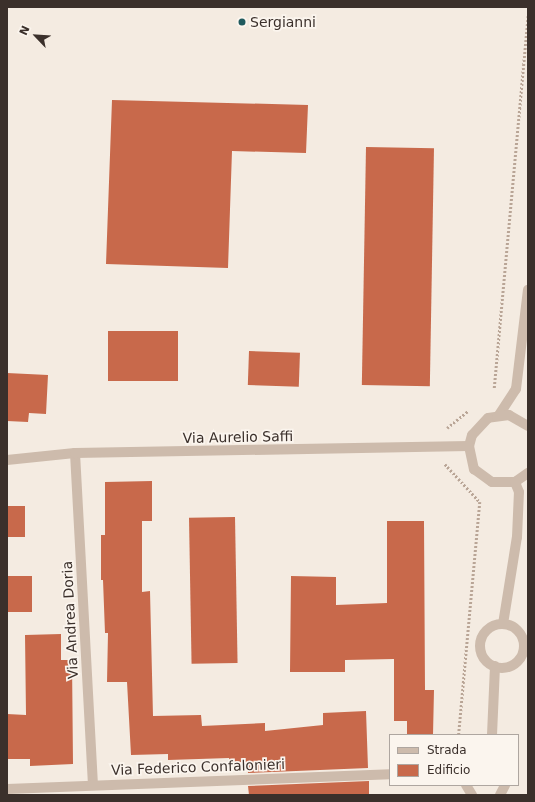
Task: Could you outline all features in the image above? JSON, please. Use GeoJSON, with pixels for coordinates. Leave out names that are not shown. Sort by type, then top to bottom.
{"type":"FeatureCollection","features":[{"type":"Feature","properties":{"kind":"street"},"geometry":{"type":"LineString","coordinates":[[528,290],[516,389],[499,415],[478,426],[469,446],[474,469],[482,477],[504,484],[515,482],[528,473]]}},
{"type":"Feature","properties":{"kind":"street"},"geometry":{"type":"LineString","coordinates":[[499,415],[518,418],[528,426]]}},
{"type":"Feature","properties":{"kind":"street","name":"Via Aurelio Saffi"},"geometry":{"type":"LineString","coordinates":[[7,460],[75,453],[469,446]]}},
{"type":"Feature","properties":{"kind":"street","name":"Via Andrea Doria"},"geometry":{"type":"LineString","coordinates":[[75,453],[93,784]]}},
{"type":"Feature","properties":{"kind":"street"},"geometry":{"type":"LineString","coordinates":[[503,624],[517,537],[519,492],[515,482]]}},
{"type":"Feature","properties":{"kind":"street"},"geometry":{"type":"LineString","coordinates":[[503,624],[521,635],[526,650],[516,663],[502,668],[495,666],[484,658],[480,645],[485,632],[503,624]]}},
{"type":"Feature","properties":{"kind":"street"},"geometry":{"type":"LineString","coordinates":[[492,734],[495,666]]}},
{"type":"Feature","properties":{"kind":"street","name":"Via Federico Confalonieri"},"geometry":{"type":"LineString","coordinates":[[7,789],[93,784],[389,774]]}},
{"type":"Feature","properties":{"kind":"street"},"geometry":{"type":"LineString","coordinates":[[467,786],[472,795]]}},
{"type":"Feature","properties":{"kind":"street"},"geometry":{"type":"LineString","coordinates":[[500,795],[504,786]]}},
{"type":"Feature","properties":{"kind":"path"},"geometry":{"type":"LineString","coordinates":[[494,394],[528,16]]}},
{"type":"Feature","properties":{"kind":"path"},"geometry":{"type":"LineString","coordinates":[[460,734],[480,502],[446,466],[445,447],[446,429],[474,407]]}},
{"type":"Feature","properties":{"kind":"building"},"geometry":{"type":"Polygon","coordinates":[[[112,100],[308,105],[306,153],[232,151],[228,268],[106,264],[112,100]]]}},
{"type":"Feature","properties":{"kind":"building"},"geometry":{"type":"Polygon","coordinates":[[[366,147],[434,148],[430,386],[362,385],[366,147]]]}},
{"type":"Feature","properties":{"kind":"building"},"geometry":{"type":"Polygon","coordinates":[[[108,331],[178,331],[178,381],[108,381],[108,331]]]}},
{"type":"Feature","properties":{"kind":"building"},"geometry":{"type":"Polygon","coordinates":[[[249,351],[300,353],[299,387],[248,385],[249,351]]]}},
{"type":"Feature","properties":{"kind":"building"},"geometry":{"type":"Polygon","coordinates":[[[7,373],[48,375],[46,414],[29,413],[28,422],[7,421],[7,373]]]}},
{"type":"Feature","properties":{"kind":"building"},"geometry":{"type":"Polygon","coordinates":[[[152,481],[152,521],[142,521],[142,592],[150,591],[153,716],[201,715],[202,726],[265,723],[265,731],[323,725],[323,713],[366,711],[368,768],[248,773],[247,762],[230,763],[229,758],[168,760],[168,754],[131,755],[127,682],[107,682],[108,633],[105,633],[103,580],[101,580],[101,535],[105,535],[105,482],[152,481]]]}},
{"type":"Feature","properties":{"kind":"building"},"geometry":{"type":"Polygon","coordinates":[[[7,506],[25,506],[25,537],[7,537],[7,506]]]}},
{"type":"Feature","properties":{"kind":"building"},"geometry":{"type":"Polygon","coordinates":[[[235,517],[238,663],[192,664],[189,518],[235,517]]]}},
{"type":"Feature","properties":{"kind":"building"},"geometry":{"type":"Polygon","coordinates":[[[387,521],[424,521],[425,690],[434,690],[433,734],[407,734],[407,721],[394,721],[394,659],[345,660],[345,672],[290,672],[291,576],[336,577],[336,605],[387,603],[387,521]]]}},
{"type":"Feature","properties":{"kind":"building"},"geometry":{"type":"Polygon","coordinates":[[[7,576],[32,576],[32,612],[7,612],[7,576]]]}},
{"type":"Feature","properties":{"kind":"building"},"geometry":{"type":"Polygon","coordinates":[[[61,634],[61,660],[72,660],[73,764],[30,766],[30,759],[7,759],[7,714],[26,715],[25,635],[61,634]]]}},
{"type":"Feature","properties":{"kind":"building"},"geometry":{"type":"Polygon","coordinates":[[[369,781],[369,795],[249,795],[248,786],[369,781]]]}},
{"type":"Feature","properties":{"kind":"place","name":"Sergianni"},"geometry":{"type":"Point","coordinates":[242,22]}}]}
